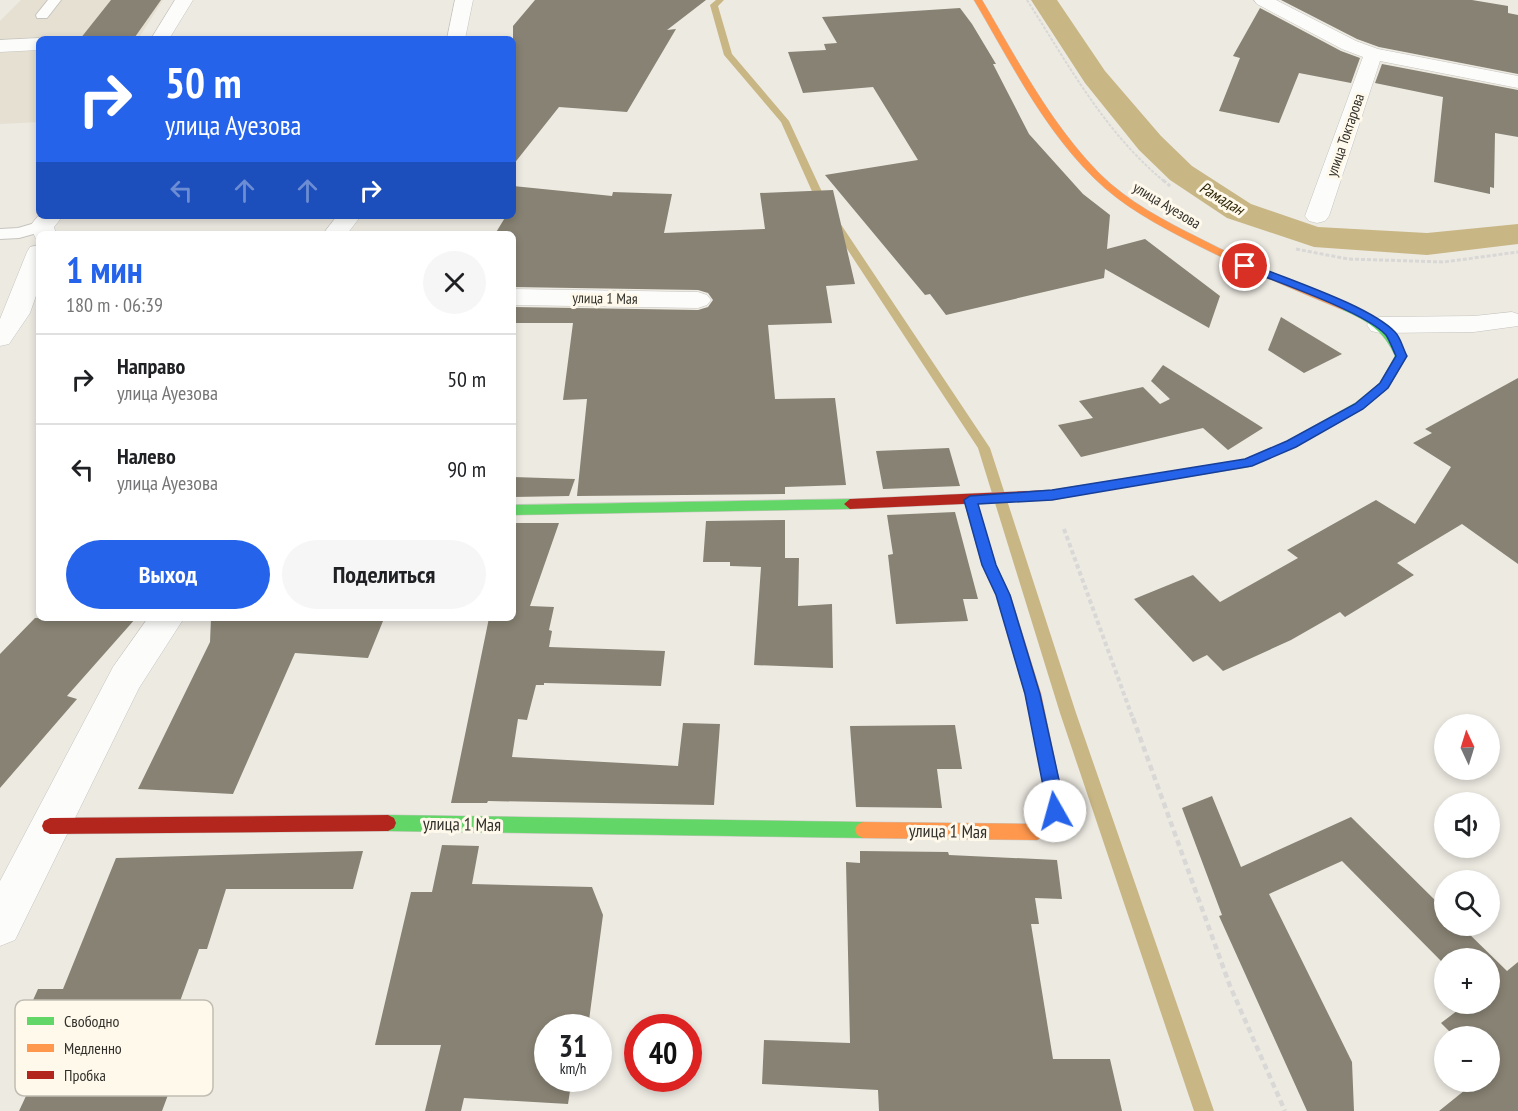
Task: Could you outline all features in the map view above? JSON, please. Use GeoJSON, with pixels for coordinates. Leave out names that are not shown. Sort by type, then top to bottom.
{"type":"FeatureCollection","features":[{"type":"Feature","properties":{"kind":"street"},"geometry":{"type":"LineString","coordinates":[[162,36],[184,0]]}},
{"type":"Feature","properties":{"kind":"street"},"geometry":{"type":"LineString","coordinates":[[457,36],[464,0]]}},
{"type":"Feature","properties":{"kind":"street","name":"улица Ауезова"},"geometry":{"type":"LineString","coordinates":[[970,500],[1052,495],[1248,463],[1292,444],[1359,406],[1384,385],[1401,356],[1392,335],[1380,325],[1357,312],[1245,266],[1161,223],[1123,198],[1096,175],[1067,140],[1027,81],[978,0]]}},
{"type":"Feature","properties":{"kind":"street"},"geometry":{"type":"LineString","coordinates":[[1263,0],[1348,45],[1372,54],[1518,82]]}},
{"type":"Feature","properties":{"kind":"street"},"geometry":{"type":"LineString","coordinates":[[0,46],[36,44]]}},
{"type":"Feature","properties":{"kind":"street","name":"улица Токтарова"},"geometry":{"type":"LineString","coordinates":[[1317,216],[1372,54]]}},
{"type":"Feature","properties":{"kind":"street"},"geometry":{"type":"LineString","coordinates":[[337,231],[347,219]]}},
{"type":"Feature","properties":{"kind":"street"},"geometry":{"type":"LineString","coordinates":[[0,338],[17,313],[36,260]]}},
{"type":"Feature","properties":{"kind":"street","name":"улица 1 Мая"},"geometry":{"type":"LineString","coordinates":[[516,297],[698,300]]}},
{"type":"Feature","properties":{"kind":"street"},"geometry":{"type":"LineString","coordinates":[[1380,325],[1473,324],[1512,320]]}},
{"type":"Feature","properties":{"kind":"street"},"geometry":{"type":"LineString","coordinates":[[516,510],[782,507],[970,500]]}},
{"type":"Feature","properties":{"kind":"street","name":"улица 1 Мая"},"geometry":{"type":"LineString","coordinates":[[50,826],[357,823],[1037,832],[1050,824],[1055,811],[1053,789],[1033,694],[1003,595],[989,565],[970,500]]}},
{"type":"Feature","properties":{"kind":"street"},"geometry":{"type":"LineString","coordinates":[[0,925],[126,678],[165,621]]}},
{"type":"Feature","properties":{"kind":"lane"},"geometry":{"type":"LineString","coordinates":[[42,15],[55,0]]}},
{"type":"Feature","properties":{"kind":"lane"},"geometry":{"type":"LineString","coordinates":[[0,234],[19,233],[46,225]]}},
{"type":"Feature","properties":{"kind":"path"},"geometry":{"type":"LineString","coordinates":[[1027,0],[1112,129],[1151,173],[1175,190]]}},
{"type":"Feature","properties":{"kind":"path"},"geometry":{"type":"LineString","coordinates":[[1289,248],[1348,259],[1444,262],[1518,252]]}},
{"type":"Feature","properties":{"kind":"path"},"geometry":{"type":"LineString","coordinates":[[1052,495],[1230,986],[1286,1111]]}},
{"type":"Feature","properties":{"kind":"shaded area"},"geometry":{"type":"Polygon","coordinates":[[[21,0],[163,0],[140,36],[36,36],[36,39],[0,44],[0,21],[21,0]]]}},
{"type":"Feature","properties":{"kind":"shaded area"},"geometry":{"type":"Polygon","coordinates":[[[36,48],[36,122],[0,124],[0,49],[36,48]]]}},
{"type":"Feature","properties":{"kind":"building"},"geometry":{"type":"Polygon","coordinates":[[[111,0],[161,0],[136,36],[82,36],[111,0]]]}},
{"type":"Feature","properties":{"kind":"building"},"geometry":{"type":"Polygon","coordinates":[[[535,0],[706,0],[667,30],[676,29],[627,112],[559,107],[516,161],[516,36],[513,36],[513,26],[535,0]]]}},
{"type":"Feature","properties":{"kind":"building"},"geometry":{"type":"Polygon","coordinates":[[[1281,0],[1472,0],[1508,6],[1508,13],[1518,15],[1518,74],[1379,47],[1357,39],[1281,0]]]}},
{"type":"Feature","properties":{"kind":"building"},"geometry":{"type":"Polygon","coordinates":[[[960,8],[996,64],[993,64],[1029,134],[1083,194],[1110,215],[1107,249],[1145,239],[1220,296],[1209,328],[1105,269],[1104,278],[946,315],[930,294],[925,295],[825,175],[918,160],[873,87],[803,93],[788,52],[826,50],[824,44],[837,43],[822,17],[960,8]]]}},
{"type":"Feature","properties":{"kind":"building"},"geometry":{"type":"Polygon","coordinates":[[[1260,8],[1341,51],[1360,58],[1351,83],[1299,73],[1279,123],[1219,111],[1240,58],[1233,56],[1260,8]]]}},
{"type":"Feature","properties":{"kind":"building"},"geometry":{"type":"Polygon","coordinates":[[[1382,64],[1518,90],[1518,137],[1495,133],[1494,188],[1490,187],[1490,194],[1434,182],[1443,97],[1375,83],[1382,64]]]}},
{"type":"Feature","properties":{"kind":"building"},"geometry":{"type":"Polygon","coordinates":[[[516,186],[612,196],[613,192],[672,194],[664,233],[765,229],[760,193],[833,190],[855,284],[826,286],[832,323],[768,325],[775,399],[835,398],[846,485],[785,487],[785,494],[577,496],[587,399],[563,400],[573,323],[516,323],[516,307],[698,310],[708,307],[713,300],[708,293],[698,290],[516,287],[516,231],[497,231],[504,219],[516,219],[516,186]]]}},
{"type":"Feature","properties":{"kind":"building"},"geometry":{"type":"Polygon","coordinates":[[[1281,317],[1342,354],[1304,373],[1268,350],[1281,317]]]}},
{"type":"Feature","properties":{"kind":"building"},"geometry":{"type":"Polygon","coordinates":[[[1163,365],[1263,428],[1228,450],[1203,428],[1081,457],[1058,425],[1093,418],[1079,401],[1143,387],[1160,404],[1170,399],[1151,381],[1163,365]]]}},
{"type":"Feature","properties":{"kind":"building"},"geometry":{"type":"Polygon","coordinates":[[[1518,378],[1518,564],[1462,524],[1397,563],[1414,575],[1345,617],[1340,612],[1291,640],[1223,671],[1207,655],[1193,662],[1134,599],[1193,575],[1220,602],[1298,558],[1287,550],[1376,500],[1415,524],[1451,467],[1413,443],[1432,433],[1425,429],[1518,378]]]}},
{"type":"Feature","properties":{"kind":"building"},"geometry":{"type":"Polygon","coordinates":[[[949,448],[960,486],[883,489],[876,451],[949,448]]]}},
{"type":"Feature","properties":{"kind":"building"},"geometry":{"type":"Polygon","coordinates":[[[516,477],[575,479],[569,496],[516,497],[516,477]]]}},
{"type":"Feature","properties":{"kind":"building"},"geometry":{"type":"Polygon","coordinates":[[[955,512],[978,599],[963,599],[968,621],[896,624],[888,555],[893,554],[887,515],[955,512]]]}},
{"type":"Feature","properties":{"kind":"building"},"geometry":{"type":"Polygon","coordinates":[[[785,520],[785,558],[799,558],[798,606],[832,604],[833,668],[754,665],[761,567],[730,566],[730,562],[703,562],[706,521],[785,520]]]}},
{"type":"Feature","properties":{"kind":"building"},"geometry":{"type":"Polygon","coordinates":[[[516,523],[559,523],[530,606],[554,607],[549,630],[552,631],[549,647],[665,651],[661,686],[544,683],[544,685],[536,685],[527,720],[518,719],[512,757],[678,766],[683,723],[720,724],[714,805],[488,801],[487,803],[451,803],[488,621],[516,621],[516,523]]]}},
{"type":"Feature","properties":{"kind":"building"},"geometry":{"type":"Polygon","coordinates":[[[35,618],[36,621],[133,621],[67,696],[77,699],[0,788],[0,654],[35,618]]]}},
{"type":"Feature","properties":{"kind":"building"},"geometry":{"type":"Polygon","coordinates":[[[211,621],[383,621],[368,658],[295,653],[233,794],[138,789],[210,642],[211,621]]]}},
{"type":"Feature","properties":{"kind":"building"},"geometry":{"type":"Polygon","coordinates":[[[955,725],[962,769],[937,769],[942,808],[856,807],[850,726],[955,725]]]}},
{"type":"Feature","properties":{"kind":"building"},"geometry":{"type":"Polygon","coordinates":[[[1212,796],[1241,867],[1351,817],[1434,899],[1434,936],[1471,936],[1483,948],[1434,948],[1434,954],[1342,861],[1269,894],[1352,1062],[1354,1111],[1307,1111],[1219,916],[1222,915],[1182,808],[1212,796]]]}},
{"type":"Feature","properties":{"kind":"building"},"geometry":{"type":"Polygon","coordinates":[[[442,845],[479,846],[472,884],[592,887],[603,915],[590,1014],[534,1014],[534,1092],[570,1092],[568,1104],[464,1098],[461,1111],[425,1111],[441,1045],[375,1045],[411,892],[432,892],[442,845]]]}},
{"type":"Feature","properties":{"kind":"building"},"geometry":{"type":"Polygon","coordinates":[[[363,851],[353,889],[226,889],[207,949],[199,949],[180,1000],[33,1000],[38,989],[63,989],[116,858],[363,851]]]}},
{"type":"Feature","properties":{"kind":"building"},"geometry":{"type":"Polygon","coordinates":[[[860,851],[948,852],[949,855],[1057,860],[1062,899],[1035,898],[1039,924],[1031,924],[1053,1059],[1110,1059],[1122,1111],[879,1111],[878,1090],[762,1084],[764,1040],[850,1043],[846,862],[860,863],[860,851]]]}},
{"type":"Feature","properties":{"kind":"building"},"geometry":{"type":"Polygon","coordinates":[[[1518,962],[1518,1111],[1439,1111],[1463,1092],[1500,1092],[1500,1026],[1444,1026],[1441,1023],[1453,1014],[1500,1014],[1500,964],[1507,971],[1518,962]]]}},
{"type":"Feature","properties":{"kind":"building"},"geometry":{"type":"Polygon","coordinates":[[[26,1096],[168,1096],[162,1111],[19,1111],[26,1096]]]}},
{"type":"Feature","properties":{"kind":"waterway"},"geometry":{"type":"LineString","coordinates":[[720,0],[714,5],[728,55],[785,121],[824,207]]}},
{"type":"Feature","properties":{"kind":"waterway","name":"Рамадан"},"geometry":{"type":"LineString","coordinates":[[1044,0],[1095,77],[1150,143],[1181,173],[1239,211],[1314,237],[1427,244],[1518,234]]}},
{"type":"Feature","properties":{"kind":"waterway"},"geometry":{"type":"LineString","coordinates":[[835,223],[984,448],[1068,713],[1204,1111]]}},
{"type":"Feature","properties":{"kind":"traffic: fast"},"geometry":{"type":"LineString","coordinates":[[1143,480],[1248,463],[1291,444],[1359,406],[1384,385],[1401,356],[1386,331],[1366,317],[1347,308]]}},
{"type":"Feature","properties":{"kind":"traffic: fast"},"geometry":{"type":"LineString","coordinates":[[970,500],[989,565],[1004,597]]}},
{"type":"Feature","properties":{"kind":"traffic: fast"},"geometry":{"type":"LineString","coordinates":[[516,510],[850,504]]}},
{"type":"Feature","properties":{"kind":"traffic: fast"},"geometry":{"type":"LineString","coordinates":[[388,823],[863,830]]}},
{"type":"Feature","properties":{"kind":"traffic: slow"},"geometry":{"type":"LineString","coordinates":[[978,0],[1046,113],[1078,155],[1117,194],[1141,211],[1212,249],[1347,308]]}},
{"type":"Feature","properties":{"kind":"traffic: slow"},"geometry":{"type":"LineString","coordinates":[[863,830],[1037,832],[1050,824],[1055,811],[1053,789],[1033,694],[1004,597]]}},
{"type":"Feature","properties":{"kind":"traffic: jam"},"geometry":{"type":"LineString","coordinates":[[850,504],[1052,495],[1143,480]]}},
{"type":"Feature","properties":{"kind":"traffic: jam"},"geometry":{"type":"LineString","coordinates":[[50,826],[388,823]]}},
{"type":"Feature","properties":{"kind":"route"},"geometry":{"type":"LineString","coordinates":[[1055,811],[1053,789],[1033,694],[1003,595],[989,565],[970,500],[1052,495],[1248,463],[1292,444],[1359,406],[1384,385],[1401,356],[1392,335],[1370,318],[1245,266]]}}]}
